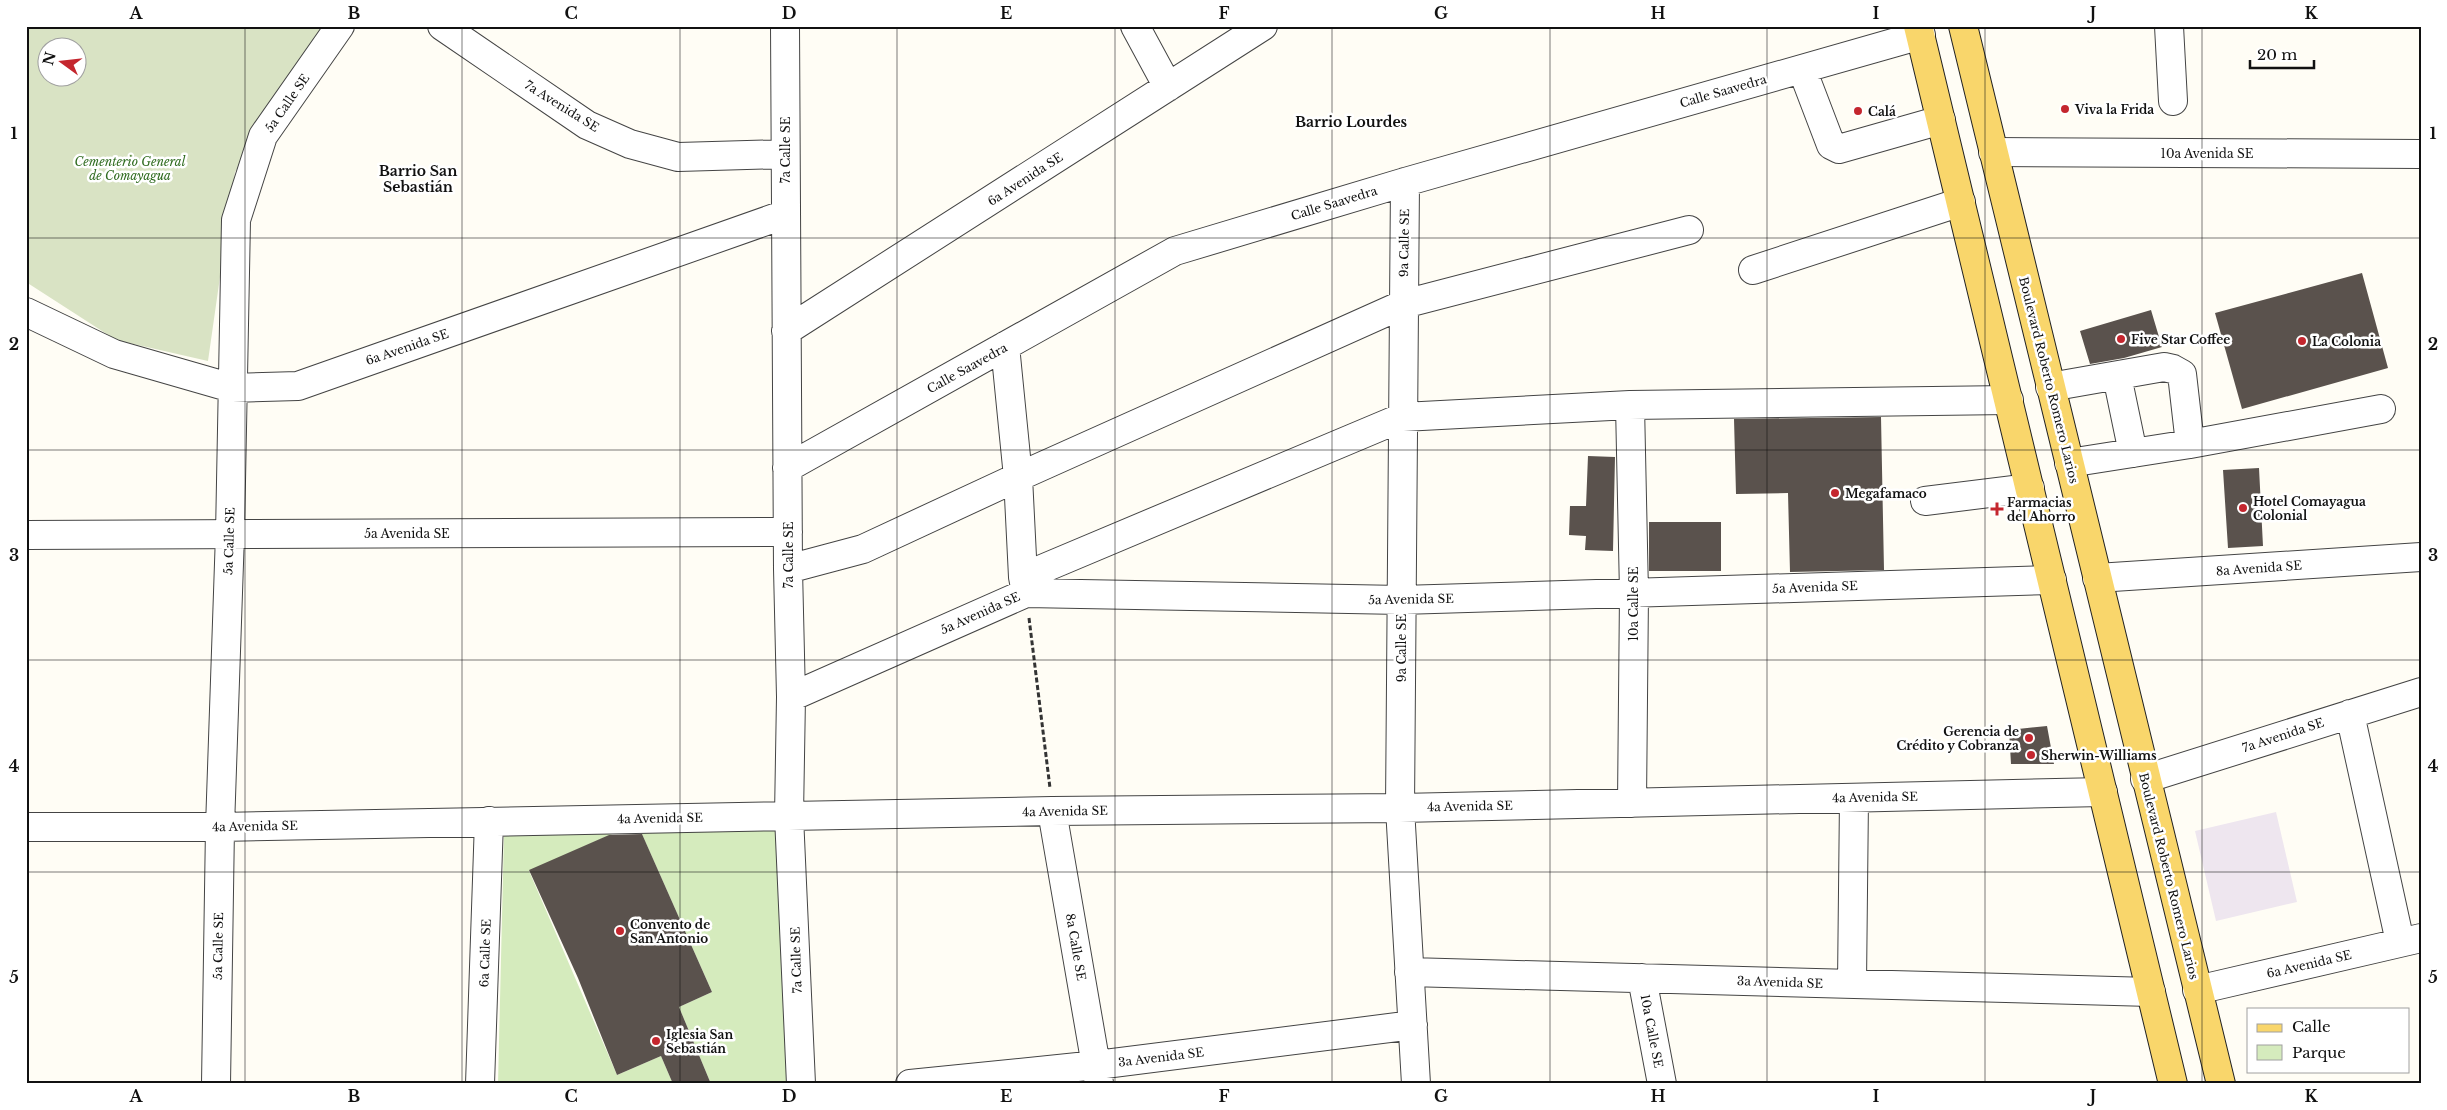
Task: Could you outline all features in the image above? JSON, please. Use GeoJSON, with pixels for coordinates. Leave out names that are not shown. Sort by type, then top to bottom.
{"type":"FeatureCollection","features":[{"type":"Feature","properties":{"kind":"main road","name":"Boulevard Roberto Romero Larios"},"geometry":{"type":"LineString","coordinates":[[1963,26],[2221,1084]]}},
{"type":"Feature","properties":{"kind":"main road"},"geometry":{"type":"LineString","coordinates":[[1919,31],[2174,1084]]}},
{"type":"Feature","properties":{"kind":"street","name":"5a Calle SE"},"geometry":{"type":"LineString","coordinates":[[216,1084],[220,827],[230,534],[236,220],[263,136],[340,26]]}},
{"type":"Feature","properties":{"kind":"street","name":"7a Avenida SE"},"geometry":{"type":"LineString","coordinates":[[442,26],[587,125],[630,144],[678,157],[785,154]]}},
{"type":"Feature","properties":{"kind":"street","name":"7a Calle SE"},"geometry":{"type":"LineString","coordinates":[[785,26],[790,697],[789,816],[801,1084]]}},
{"type":"Feature","properties":{"kind":"street"},"geometry":{"type":"LineString","coordinates":[[1135,26],[1168,87]]}},
{"type":"Feature","properties":{"kind":"street","name":"6a Avenida SE"},"geometry":{"type":"LineString","coordinates":[[786,331],[1263,26]]}},
{"type":"Feature","properties":{"kind":"street"},"geometry":{"type":"LineString","coordinates":[[2169,26],[2173,101]]}},
{"type":"Feature","properties":{"kind":"street","name":"Calle Saavedra"},"geometry":{"type":"LineString","coordinates":[[788,468],[1175,251],[1405,182],[1802,69],[1919,31]]}},
{"type":"Feature","properties":{"kind":"street"},"geometry":{"type":"LineString","coordinates":[[1802,69],[1831,145],[1839,148],[1941,120]]}},
{"type":"Feature","properties":{"kind":"street","name":"10a Avenida SE"},"geometry":{"type":"LineString","coordinates":[[1993,152],[2421,154]]}},
{"type":"Feature","properties":{"kind":"street","name":"9a Calle SE"},"geometry":{"type":"LineString","coordinates":[[1405,182],[1400,808],[1416,1084]]}},
{"type":"Feature","properties":{"kind":"street"},"geometry":{"type":"LineString","coordinates":[[1753,270],[1961,202]]}},
{"type":"Feature","properties":{"kind":"street","name":"6a Avenida SE"},"geometry":{"type":"LineString","coordinates":[[26,312],[114,354],[232,388],[298,386],[786,214]]}},
{"type":"Feature","properties":{"kind":"street"},"geometry":{"type":"LineString","coordinates":[[788,569],[863,549],[1018,477],[1404,304],[1689,230]]}},
{"type":"Feature","properties":{"kind":"street"},"geometry":{"type":"LineString","coordinates":[[1005,346],[1018,477],[1024,585],[1403,417],[1630,405],[2009,400]]}},
{"type":"Feature","properties":{"kind":"street"},"geometry":{"type":"LineString","coordinates":[[2050,387],[2164,367],[2173,368],[2182,374],[2190,444]]}},
{"type":"Feature","properties":{"kind":"street"},"geometry":{"type":"LineString","coordinates":[[2117,376],[2133,453]]}},
{"type":"Feature","properties":{"kind":"street","name":"10a Calle SE"},"geometry":{"type":"LineString","coordinates":[[1630,405],[1634,593],[1632,802]]}},
{"type":"Feature","properties":{"kind":"street"},"geometry":{"type":"LineString","coordinates":[[2069,463],[2190,444],[2382,409]]}},
{"type":"Feature","properties":{"kind":"street"},"geometry":{"type":"LineString","coordinates":[[1925,501],[2030,488]]}},
{"type":"Feature","properties":{"kind":"street","name":"5a Avenida SE"},"geometry":{"type":"LineString","coordinates":[[26,535],[788,532]]}},
{"type":"Feature","properties":{"kind":"street","name":"8a Avenida SE"},"geometry":{"type":"LineString","coordinates":[[2097,578],[2421,557]]}},
{"type":"Feature","properties":{"kind":"street","name":"5a Avenida SE"},"geometry":{"type":"LineString","coordinates":[[790,697],[1024,585],[1401,600],[2052,580]]}},
{"type":"Feature","properties":{"kind":"street","name":"7a Avenida SE"},"geometry":{"type":"LineString","coordinates":[[2146,779],[2421,692]]}},
{"type":"Feature","properties":{"kind":"street"},"geometry":{"type":"LineString","coordinates":[[2350,714],[2411,940]]}},
{"type":"Feature","properties":{"kind":"street","name":"4a Avenida SE"},"geometry":{"type":"LineString","coordinates":[[26,827],[220,827],[1052,811],[1400,808],[2103,792]]}},
{"type":"Feature","properties":{"kind":"street"},"geometry":{"type":"LineString","coordinates":[[1852,984],[1854,798]]}},
{"type":"Feature","properties":{"kind":"street","name":"8a Calle SE"},"geometry":{"type":"LineString","coordinates":[[1052,811],[1098,1074]]}},
{"type":"Feature","properties":{"kind":"street","name":"6a Calle SE"},"geometry":{"type":"LineString","coordinates":[[480,1084],[489,821]]}},
{"type":"Feature","properties":{"kind":"street","name":"6a Avenida SE"},"geometry":{"type":"LineString","coordinates":[[2197,990],[2411,940]]}},
{"type":"Feature","properties":{"kind":"street","name":"3a Avenida SE"},"geometry":{"type":"LineString","coordinates":[[1409,972],[2151,992]]}},
{"type":"Feature","properties":{"kind":"street","name":"10a Calle SE"},"geometry":{"type":"LineString","coordinates":[[1642,978],[1662,1084]]}},
{"type":"Feature","properties":{"kind":"street","name":"3a Avenida SE"},"geometry":{"type":"LineString","coordinates":[[910,1084],[1098,1074],[1413,1025]]}},
{"type":"Feature","properties":{"kind":"path"},"geometry":{"type":"LineString","coordinates":[[1024,585],[1052,811]]}},
{"type":"Feature","properties":{"kind":"shaded area"},"geometry":{"type":"Polygon","coordinates":[[[2276,812],[2297,902],[2216,921],[2195,831],[2276,812]]]}},
{"type":"Feature","properties":{"kind":"green space","name":"Cementerio General de Comayagua"},"geometry":{"type":"Polygon","coordinates":[[[26,26],[330,26],[235,172],[208,361],[116,340],[26,282],[26,26]]]}},
{"type":"Feature","properties":{"kind":"green space"},"geometry":{"type":"Polygon","coordinates":[[[637,823],[529,871],[617,1075],[661,1056],[673,1084],[498,1084],[504,834],[637,823]]]}},
{"type":"Feature","properties":{"kind":"green space"},"geometry":{"type":"Polygon","coordinates":[[[637,823],[783,823],[796,1084],[711,1084],[679,1007],[712,992],[637,823]]]}},
{"type":"Feature","properties":{"kind":"building","name":"La Colonia"},"geometry":{"type":"Polygon","coordinates":[[[2362,273],[2388,368],[2242,409],[2215,313],[2362,273]]]}},
{"type":"Feature","properties":{"kind":"building","name":"Five Star Coffee"},"geometry":{"type":"Polygon","coordinates":[[[2151,310],[2162,347],[2124,358],[2090,364],[2080,331],[2151,310]]]}},
{"type":"Feature","properties":{"kind":"building","name":"Megafamaco"},"geometry":{"type":"Polygon","coordinates":[[[1881,417],[1884,570],[1790,572],[1788,493],[1736,494],[1734,419],[1881,417]]]}},
{"type":"Feature","properties":{"kind":"building"},"geometry":{"type":"Polygon","coordinates":[[[1588,456],[1615,457],[1613,551],[1585,550],[1586,536],[1569,535],[1570,506],[1586,506],[1588,456]]]}},
{"type":"Feature","properties":{"kind":"building","name":"Hotel Comayagua Colonial"},"geometry":{"type":"Polygon","coordinates":[[[2259,468],[2263,546],[2228,548],[2223,470],[2259,468]]]}},
{"type":"Feature","properties":{"kind":"building"},"geometry":{"type":"Polygon","coordinates":[[[1649,522],[1721,522],[1721,571],[1649,571],[1649,522]]]}},
{"type":"Feature","properties":{"kind":"building"},"geometry":{"type":"Polygon","coordinates":[[[2047,726],[2054,764],[2011,764],[2009,730],[2047,726]]]}},
{"type":"Feature","properties":{"kind":"building","name":"Convento de San Antonio"},"geometry":{"type":"Polygon","coordinates":[[[642,834],[712,992],[679,1007],[711,1084],[673,1084],[661,1056],[617,1075],[578,978],[529,870],[609,835],[642,834]]]}},
{"type":"Feature","properties":{"kind":"place","name":"Viva la Frida"},"geometry":{"type":"Point","coordinates":[2065,109]}},
{"type":"Feature","properties":{"kind":"place","name":"Calá"},"geometry":{"type":"Point","coordinates":[1858,111]}},
{"type":"Feature","properties":{"kind":"place","name":"Five Star Coffee"},"geometry":{"type":"Point","coordinates":[2121,339]}},
{"type":"Feature","properties":{"kind":"place","name":"La Colonia"},"geometry":{"type":"Point","coordinates":[2302,341]}},
{"type":"Feature","properties":{"kind":"place","name":"Megafamaco"},"geometry":{"type":"Point","coordinates":[1835,493]}},
{"type":"Feature","properties":{"kind":"place","name":"Hotel Comayagua Colonial"},"geometry":{"type":"Point","coordinates":[2243,508]}},
{"type":"Feature","properties":{"kind":"place","name":"Farmacias del Ahorro"},"geometry":{"type":"Point","coordinates":[1997,509]}},
{"type":"Feature","properties":{"kind":"place","name":"Gerencia de Crédito y Cobranza"},"geometry":{"type":"Point","coordinates":[2029,738]}},
{"type":"Feature","properties":{"kind":"place","name":"Sherwin-Williams"},"geometry":{"type":"Point","coordinates":[2031,755]}},
{"type":"Feature","properties":{"kind":"place","name":"Convento de San Antonio"},"geometry":{"type":"Point","coordinates":[620,931]}},
{"type":"Feature","properties":{"kind":"place","name":"Iglesia San Sebastián"},"geometry":{"type":"Point","coordinates":[656,1041]}},
{"type":"Feature","properties":{"kind":"district","name":"Barrio Lourdes"},"geometry":{"type":"Point","coordinates":[1351,122]}},
{"type":"Feature","properties":{"kind":"district","name":"Barrio San Sebastián"},"geometry":{"type":"Point","coordinates":[418,180]}}]}
